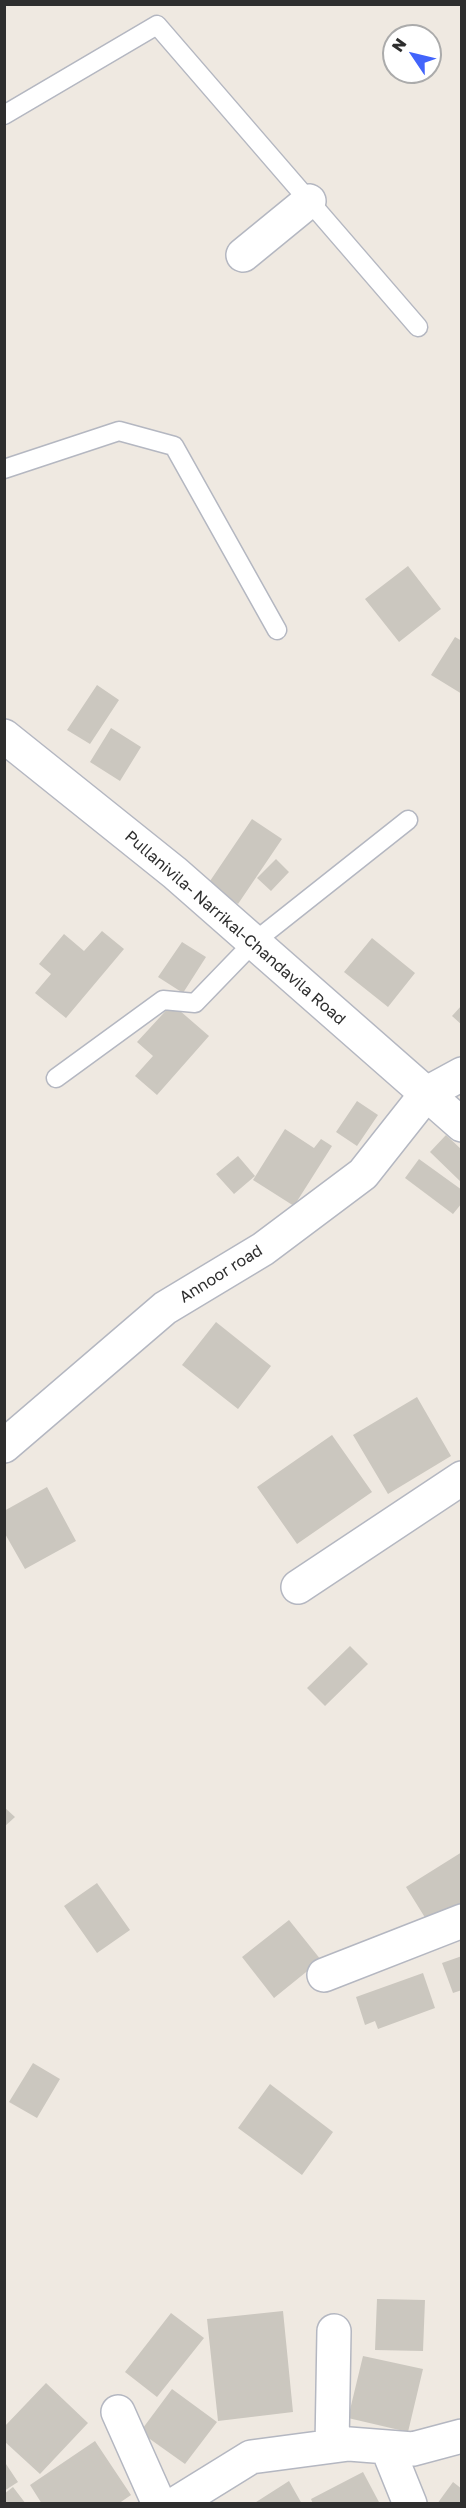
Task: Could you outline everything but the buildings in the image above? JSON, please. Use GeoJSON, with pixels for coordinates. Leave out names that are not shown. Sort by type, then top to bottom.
{"type":"FeatureCollection","features":[{"type":"Feature","properties":{"kind":"street"},"geometry":{"type":"LineString","coordinates":[[243,255],[309,201]]}},
{"type":"Feature","properties":{"kind":"street","name":"Pullanivila- Narrikal-Chandavila Road"},"geometry":{"type":"LineString","coordinates":[[4,736],[175,873],[462,1125]]}},
{"type":"Feature","properties":{"kind":"street"},"geometry":{"type":"LineString","coordinates":[[427,1093],[462,1074]]}},
{"type":"Feature","properties":{"kind":"street","name":"Annoor road"},"geometry":{"type":"LineString","coordinates":[[4,1446],[165,1308],[263,1249],[363,1174],[427,1093]]}},
{"type":"Feature","properties":{"kind":"street"},"geometry":{"type":"LineString","coordinates":[[298,1587],[462,1478]]}},
{"type":"Feature","properties":{"kind":"street"},"geometry":{"type":"LineString","coordinates":[[324,1975],[462,1921]]}},
{"type":"Feature","properties":{"kind":"street"},"geometry":{"type":"LineString","coordinates":[[332,2446],[334,2331]]}},
{"type":"Feature","properties":{"kind":"street"},"geometry":{"type":"LineString","coordinates":[[118,2412],[159,2504]]}},
{"type":"Feature","properties":{"kind":"street"},"geometry":{"type":"LineString","coordinates":[[175,2504],[251,2457],[349,2444],[412,2449],[462,2436]]}},
{"type":"Feature","properties":{"kind":"street"},"geometry":{"type":"LineString","coordinates":[[387,2447],[410,2504]]}},
{"type":"Feature","properties":{"kind":"lane"},"geometry":{"type":"LineString","coordinates":[[4,115],[157,25],[418,327]]}},
{"type":"Feature","properties":{"kind":"lane"},"geometry":{"type":"LineString","coordinates":[[4,469],[118,431],[174,446],[277,630]]}},
{"type":"Feature","properties":{"kind":"lane"},"geometry":{"type":"LineString","coordinates":[[56,1078],[163,1000],[195,1003],[254,942],[408,820]]}}]}
